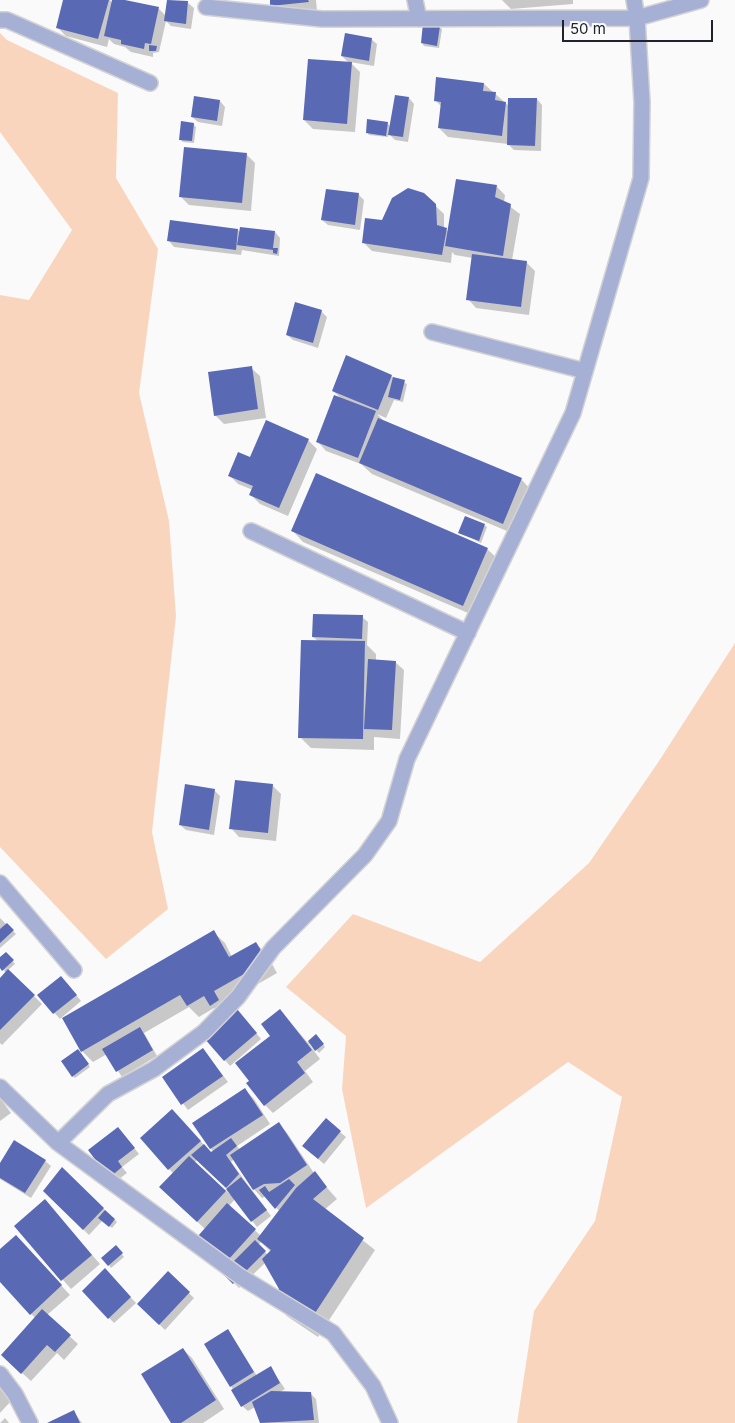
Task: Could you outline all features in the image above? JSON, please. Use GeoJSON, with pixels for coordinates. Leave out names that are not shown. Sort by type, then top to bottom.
{"type":"FeatureCollection","features":[{"type":"Feature","properties":{"kind":"street"},"geometry":{"type":"LineString","coordinates":[[415,0],[419,18]]}},
{"type":"Feature","properties":{"kind":"street"},"geometry":{"type":"LineString","coordinates":[[58,1143],[108,1094],[154,1069],[204,1032],[238,997],[273,948],[365,854],[389,821],[407,759],[573,413],[641,178],[642,102],[637,18],[634,0]]}},
{"type":"Feature","properties":{"kind":"street"},"geometry":{"type":"LineString","coordinates":[[206,7],[322,19],[637,18],[701,0]]}},
{"type":"Feature","properties":{"kind":"street"},"geometry":{"type":"LineString","coordinates":[[0,20],[7,20],[150,83]]}},
{"type":"Feature","properties":{"kind":"street"},"geometry":{"type":"LineString","coordinates":[[432,332],[585,371]]}},
{"type":"Feature","properties":{"kind":"street"},"geometry":{"type":"LineString","coordinates":[[251,531],[468,633]]}},
{"type":"Feature","properties":{"kind":"street"},"geometry":{"type":"LineString","coordinates":[[0,883],[74,970]]}},
{"type":"Feature","properties":{"kind":"street"},"geometry":{"type":"LineString","coordinates":[[0,1087],[58,1143],[241,1277],[333,1333],[373,1386],[390,1423]]}},
{"type":"Feature","properties":{"kind":"street"},"geometry":{"type":"LineString","coordinates":[[0,1374],[15,1394],[30,1423]]}},
{"type":"Feature","properties":{"kind":"shaded area"},"geometry":{"type":"Polygon","coordinates":[[[0,33],[7,40],[118,93],[116,178],[158,249],[139,393],[169,521],[176,616],[152,832],[168,909],[106,959],[0,847],[0,295],[29,300],[72,230],[0,132],[0,33]]]}},
{"type":"Feature","properties":{"kind":"shaded area"},"geometry":{"type":"Polygon","coordinates":[[[735,643],[735,1423],[517,1423],[534,1311],[595,1221],[622,1097],[568,1062],[366,1208],[342,1089],[346,1036],[286,987],[353,914],[480,962],[589,863],[657,764],[735,643]]]}},
{"type":"Feature","properties":{"kind":"building"},"geometry":{"type":"Polygon","coordinates":[[[63,0],[109,0],[98,39],[56,28],[63,0]]]}},
{"type":"Feature","properties":{"kind":"building"},"geometry":{"type":"Polygon","coordinates":[[[112,0],[125,0],[159,7],[151,44],[145,43],[144,49],[121,44],[121,40],[104,36],[112,0]]]}},
{"type":"Feature","properties":{"kind":"building"},"geometry":{"type":"Polygon","coordinates":[[[167,0],[188,1],[186,24],[164,21],[167,0]]]}},
{"type":"Feature","properties":{"kind":"building"},"geometry":{"type":"Polygon","coordinates":[[[270,0],[308,0],[309,2],[270,6],[270,0]]]}},
{"type":"Feature","properties":{"kind":"building"},"geometry":{"type":"Polygon","coordinates":[[[423,23],[440,26],[437,46],[421,43],[423,23]]]}},
{"type":"Feature","properties":{"kind":"building"},"geometry":{"type":"Polygon","coordinates":[[[345,33],[372,38],[369,61],[341,56],[345,33]]]}},
{"type":"Feature","properties":{"kind":"building"},"geometry":{"type":"Polygon","coordinates":[[[149,45],[157,46],[156,51],[149,51],[149,45]]]}},
{"type":"Feature","properties":{"kind":"building"},"geometry":{"type":"Polygon","coordinates":[[[308,59],[352,62],[347,124],[303,120],[308,59]]]}},
{"type":"Feature","properties":{"kind":"building"},"geometry":{"type":"Polygon","coordinates":[[[436,77],[484,83],[483,91],[496,92],[495,100],[506,102],[502,136],[438,128],[441,102],[434,101],[436,77]]]}},
{"type":"Feature","properties":{"kind":"building"},"geometry":{"type":"Polygon","coordinates":[[[395,95],[409,97],[403,137],[388,135],[395,95]]]}},
{"type":"Feature","properties":{"kind":"building"},"geometry":{"type":"Polygon","coordinates":[[[194,96],[220,100],[217,121],[191,117],[194,96]]]}},
{"type":"Feature","properties":{"kind":"building"},"geometry":{"type":"Polygon","coordinates":[[[508,98],[537,98],[535,146],[507,145],[508,98]]]}},
{"type":"Feature","properties":{"kind":"building"},"geometry":{"type":"Polygon","coordinates":[[[367,119],[388,122],[386,136],[366,133],[367,119]]]}},
{"type":"Feature","properties":{"kind":"building"},"geometry":{"type":"Polygon","coordinates":[[[181,121],[194,123],[192,141],[179,140],[181,121]]]}},
{"type":"Feature","properties":{"kind":"building"},"geometry":{"type":"Polygon","coordinates":[[[184,147],[247,153],[242,203],[179,197],[184,147]]]}},
{"type":"Feature","properties":{"kind":"building"},"geometry":{"type":"Polygon","coordinates":[[[456,179],[497,185],[495,197],[511,204],[503,256],[445,246],[456,179]]]}},
{"type":"Feature","properties":{"kind":"building"},"geometry":{"type":"Polygon","coordinates":[[[408,188],[424,193],[436,204],[437,225],[447,228],[442,255],[362,243],[365,218],[382,220],[392,198],[408,188]]]}},
{"type":"Feature","properties":{"kind":"building"},"geometry":{"type":"Polygon","coordinates":[[[326,189],[359,193],[355,225],[321,220],[326,189]]]}},
{"type":"Feature","properties":{"kind":"building"},"geometry":{"type":"Polygon","coordinates":[[[170,220],[238,229],[236,250],[167,241],[170,220]]]}},
{"type":"Feature","properties":{"kind":"building"},"geometry":{"type":"Polygon","coordinates":[[[240,227],[275,231],[273,248],[278,248],[277,254],[273,253],[273,250],[237,245],[240,227]]]}},
{"type":"Feature","properties":{"kind":"building"},"geometry":{"type":"Polygon","coordinates":[[[472,254],[527,261],[521,307],[466,300],[472,254]]]}},
{"type":"Feature","properties":{"kind":"building"},"geometry":{"type":"Polygon","coordinates":[[[295,302],[322,310],[313,343],[286,335],[295,302]]]}},
{"type":"Feature","properties":{"kind":"building"},"geometry":{"type":"Polygon","coordinates":[[[346,355],[392,375],[378,410],[332,391],[346,355]]]}},
{"type":"Feature","properties":{"kind":"building"},"geometry":{"type":"Polygon","coordinates":[[[252,366],[258,409],[214,416],[208,372],[252,366]]]}},
{"type":"Feature","properties":{"kind":"building"},"geometry":{"type":"Polygon","coordinates":[[[393,377],[405,380],[400,400],[388,397],[393,377]]]}},
{"type":"Feature","properties":{"kind":"building"},"geometry":{"type":"Polygon","coordinates":[[[334,395],[376,411],[358,458],[316,442],[334,395]]]}},
{"type":"Feature","properties":{"kind":"building"},"geometry":{"type":"Polygon","coordinates":[[[378,418],[522,478],[503,524],[359,463],[378,418]]]}},
{"type":"Feature","properties":{"kind":"building"},"geometry":{"type":"Polygon","coordinates":[[[266,420],[309,439],[279,508],[249,495],[253,486],[228,476],[238,452],[250,457],[266,420]]]}},
{"type":"Feature","properties":{"kind":"building"},"geometry":{"type":"Polygon","coordinates":[[[316,473],[488,548],[463,606],[291,531],[316,473]]]}},
{"type":"Feature","properties":{"kind":"building"},"geometry":{"type":"Polygon","coordinates":[[[465,516],[485,524],[479,541],[458,533],[465,516]]]}},
{"type":"Feature","properties":{"kind":"building"},"geometry":{"type":"Polygon","coordinates":[[[313,614],[363,615],[362,639],[312,637],[313,614]]]}},
{"type":"Feature","properties":{"kind":"building"},"geometry":{"type":"Polygon","coordinates":[[[301,640],[365,641],[363,739],[298,738],[301,640]]]}},
{"type":"Feature","properties":{"kind":"building"},"geometry":{"type":"Polygon","coordinates":[[[368,659],[396,661],[392,730],[364,729],[368,659]]]}},
{"type":"Feature","properties":{"kind":"building"},"geometry":{"type":"Polygon","coordinates":[[[235,780],[273,784],[268,833],[229,829],[235,780]]]}},
{"type":"Feature","properties":{"kind":"building"},"geometry":{"type":"Polygon","coordinates":[[[185,784],[215,789],[209,830],[179,825],[185,784]]]}},
{"type":"Feature","properties":{"kind":"building"},"geometry":{"type":"Polygon","coordinates":[[[7,923],[14,930],[0,943],[0,929],[7,923]]]}},
{"type":"Feature","properties":{"kind":"building"},"geometry":{"type":"Polygon","coordinates":[[[214,930],[229,957],[256,942],[267,961],[214,991],[219,1000],[210,1006],[204,996],[187,1006],[180,995],[81,1052],[62,1018],[214,930]]]}},
{"type":"Feature","properties":{"kind":"building"},"geometry":{"type":"Polygon","coordinates":[[[6,952],[14,960],[2,971],[0,968],[0,957],[6,952]]]}},
{"type":"Feature","properties":{"kind":"building"},"geometry":{"type":"Polygon","coordinates":[[[8,969],[35,995],[0,1030],[0,978],[8,969]]]}},
{"type":"Feature","properties":{"kind":"building"},"geometry":{"type":"Polygon","coordinates":[[[61,976],[77,995],[53,1014],[37,995],[61,976]]]}},
{"type":"Feature","properties":{"kind":"building"},"geometry":{"type":"Polygon","coordinates":[[[237,1009],[257,1033],[224,1061],[204,1038],[237,1009]]]}},
{"type":"Feature","properties":{"kind":"building"},"geometry":{"type":"Polygon","coordinates":[[[280,1009],[312,1050],[297,1062],[305,1073],[264,1106],[246,1083],[249,1081],[235,1063],[270,1036],[261,1024],[280,1009]]]}},
{"type":"Feature","properties":{"kind":"building"},"geometry":{"type":"Polygon","coordinates":[[[140,1027],[153,1050],[116,1072],[102,1049],[140,1027]]]}},
{"type":"Feature","properties":{"kind":"building"},"geometry":{"type":"Polygon","coordinates":[[[316,1034],[324,1044],[315,1051],[308,1041],[316,1034]]]}},
{"type":"Feature","properties":{"kind":"building"},"geometry":{"type":"Polygon","coordinates":[[[203,1048],[223,1076],[181,1105],[162,1077],[203,1048]]]}},
{"type":"Feature","properties":{"kind":"building"},"geometry":{"type":"Polygon","coordinates":[[[78,1049],[89,1064],[72,1077],[61,1061],[78,1049]]]}},
{"type":"Feature","properties":{"kind":"building"},"geometry":{"type":"Polygon","coordinates":[[[245,1088],[263,1115],[210,1149],[192,1123],[245,1088]]]}},
{"type":"Feature","properties":{"kind":"building"},"geometry":{"type":"Polygon","coordinates":[[[172,1109],[201,1141],[168,1170],[140,1138],[172,1109]]]}},
{"type":"Feature","properties":{"kind":"building"},"geometry":{"type":"Polygon","coordinates":[[[326,1118],[341,1131],[318,1159],[302,1146],[326,1118]]]}},
{"type":"Feature","properties":{"kind":"building"},"geometry":{"type":"Polygon","coordinates":[[[279,1122],[307,1165],[280,1183],[264,1184],[253,1190],[230,1155],[279,1122]]]}},
{"type":"Feature","properties":{"kind":"building"},"geometry":{"type":"Polygon","coordinates":[[[118,1127],[135,1148],[118,1161],[122,1167],[109,1178],[88,1150],[118,1127]]]}},
{"type":"Feature","properties":{"kind":"building"},"geometry":{"type":"Polygon","coordinates":[[[231,1138],[237,1146],[226,1155],[239,1174],[226,1188],[191,1155],[204,1144],[211,1152],[231,1138]]]}},
{"type":"Feature","properties":{"kind":"building"},"geometry":{"type":"Polygon","coordinates":[[[14,1140],[46,1160],[25,1193],[0,1178],[0,1163],[14,1140]]]}},
{"type":"Feature","properties":{"kind":"building"},"geometry":{"type":"Polygon","coordinates":[[[189,1156],[226,1191],[197,1222],[159,1187],[189,1156]]]}},
{"type":"Feature","properties":{"kind":"building"},"geometry":{"type":"Polygon","coordinates":[[[62,1167],[104,1208],[83,1230],[43,1191],[62,1167]]]}},
{"type":"Feature","properties":{"kind":"building"},"geometry":{"type":"Polygon","coordinates":[[[315,1171],[327,1187],[313,1199],[364,1238],[306,1327],[275,1306],[279,1289],[262,1259],[271,1250],[257,1239],[296,1188],[315,1171]]]}},
{"type":"Feature","properties":{"kind":"building"},"geometry":{"type":"Polygon","coordinates":[[[241,1177],[267,1210],[251,1222],[226,1189],[241,1177]]]}},
{"type":"Feature","properties":{"kind":"building"},"geometry":{"type":"Polygon","coordinates":[[[289,1179],[295,1185],[275,1209],[259,1190],[265,1186],[269,1192],[289,1179]]]}},
{"type":"Feature","properties":{"kind":"building"},"geometry":{"type":"Polygon","coordinates":[[[45,1199],[92,1255],[61,1281],[14,1226],[45,1199]]]}},
{"type":"Feature","properties":{"kind":"building"},"geometry":{"type":"Polygon","coordinates":[[[227,1203],[256,1229],[219,1270],[191,1244],[227,1203]]]}},
{"type":"Feature","properties":{"kind":"building"},"geometry":{"type":"Polygon","coordinates":[[[105,1210],[115,1219],[109,1227],[98,1218],[105,1210]]]}},
{"type":"Feature","properties":{"kind":"building"},"geometry":{"type":"Polygon","coordinates":[[[16,1235],[62,1285],[30,1315],[0,1282],[0,1249],[16,1235]]]}},
{"type":"Feature","properties":{"kind":"building"},"geometry":{"type":"Polygon","coordinates":[[[255,1240],[266,1251],[233,1284],[222,1273],[255,1240]]]}},
{"type":"Feature","properties":{"kind":"building"},"geometry":{"type":"Polygon","coordinates":[[[116,1245],[123,1253],[108,1266],[101,1258],[116,1245]]]}},
{"type":"Feature","properties":{"kind":"building"},"geometry":{"type":"Polygon","coordinates":[[[105,1268],[131,1297],[108,1319],[82,1291],[105,1268]]]}},
{"type":"Feature","properties":{"kind":"building"},"geometry":{"type":"Polygon","coordinates":[[[168,1271],[190,1292],[159,1325],[137,1304],[168,1271]]]}},
{"type":"Feature","properties":{"kind":"building"},"geometry":{"type":"Polygon","coordinates":[[[42,1309],[71,1335],[55,1352],[47,1345],[21,1374],[1,1355],[42,1309]]]}},
{"type":"Feature","properties":{"kind":"building"},"geometry":{"type":"Polygon","coordinates":[[[228,1329],[254,1372],[230,1387],[204,1344],[228,1329]]]}},
{"type":"Feature","properties":{"kind":"building"},"geometry":{"type":"Polygon","coordinates":[[[183,1348],[216,1400],[181,1423],[171,1423],[141,1374],[183,1348]]]}},
{"type":"Feature","properties":{"kind":"building"},"geometry":{"type":"Polygon","coordinates":[[[271,1366],[280,1383],[241,1407],[231,1390],[271,1366]]]}},
{"type":"Feature","properties":{"kind":"building"},"geometry":{"type":"Polygon","coordinates":[[[271,1391],[311,1392],[314,1420],[260,1423],[252,1402],[271,1391]]]}},
{"type":"Feature","properties":{"kind":"building"},"geometry":{"type":"Polygon","coordinates":[[[74,1410],[80,1423],[47,1423],[74,1410]]]}}]}
